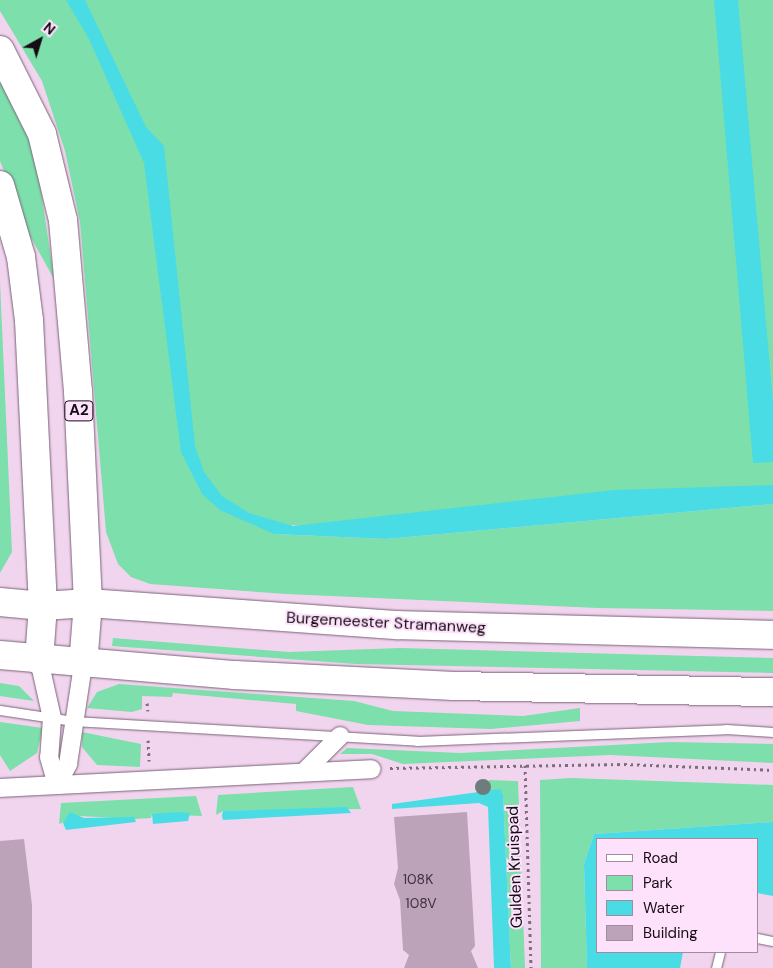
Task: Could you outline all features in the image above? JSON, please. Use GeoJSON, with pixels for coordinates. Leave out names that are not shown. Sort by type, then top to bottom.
{"type":"FeatureCollection","features":[{"type":"Feature","properties":{"kind":"main road","name":"A2"},"geometry":{"type":"LineString","coordinates":[[0,50],[42,134],[63,220],[78,392],[88,603]]}},
{"type":"Feature","properties":{"kind":"main road"},"geometry":{"type":"LineString","coordinates":[[0,185],[21,257],[30,320],[43,606],[39,660]]}},
{"type":"Feature","properties":{"kind":"main road","name":"Burgemeester Stramanweg"},"geometry":{"type":"LineString","coordinates":[[0,602],[43,606],[88,603],[398,625],[773,635]]}},
{"type":"Feature","properties":{"kind":"main road"},"geometry":{"type":"LineString","coordinates":[[83,665],[88,603]]}},
{"type":"Feature","properties":{"kind":"main road"},"geometry":{"type":"LineString","coordinates":[[0,655],[83,665],[454,686],[773,692]]}},
{"type":"Feature","properties":{"kind":"street"},"geometry":{"type":"LineString","coordinates":[[39,660],[52,718],[49,757],[57,785]]}},
{"type":"Feature","properties":{"kind":"street"},"geometry":{"type":"LineString","coordinates":[[57,785],[68,764],[83,665]]}},
{"type":"Feature","properties":{"kind":"street"},"geometry":{"type":"LineString","coordinates":[[304,772],[340,736]]}},
{"type":"Feature","properties":{"kind":"street"},"geometry":{"type":"LineString","coordinates":[[0,788],[372,769]]}},
{"type":"Feature","properties":{"kind":"lane"},"geometry":{"type":"LineString","coordinates":[[0,710],[73,721],[340,736],[490,741],[577,733],[773,732]]}},
{"type":"Feature","properties":{"kind":"lane"},"geometry":{"type":"LineString","coordinates":[[758,938],[773,941]]}},
{"type":"Feature","properties":{"kind":"lane"},"geometry":{"type":"LineString","coordinates":[[716,968],[720,953]]}},
{"type":"Feature","properties":{"kind":"path"},"geometry":{"type":"LineString","coordinates":[[372,769],[624,764],[773,770]]}},
{"type":"Feature","properties":{"kind":"path","name":"Gulden Kruispad"},"geometry":{"type":"LineString","coordinates":[[526,765],[531,968]]}},
{"type":"Feature","properties":{"kind":"green space"},"geometry":{"type":"Polygon","coordinates":[[[0,0],[773,0],[773,496],[333,530],[293,525],[274,534],[386,539],[773,504],[773,611],[598,608],[286,594],[150,584],[131,577],[118,564],[106,532],[80,222],[65,151],[42,81],[0,11],[0,0]]]}},
{"type":"Feature","properties":{"kind":"green space"},"geometry":{"type":"Polygon","coordinates":[[[0,68],[34,143],[54,279],[30,236],[0,161],[0,68]]]}},
{"type":"Feature","properties":{"kind":"green space"},"geometry":{"type":"Polygon","coordinates":[[[0,282],[12,552],[0,573],[0,282]]]}},
{"type":"Feature","properties":{"kind":"green space"},"geometry":{"type":"Polygon","coordinates":[[[113,638],[289,652],[400,648],[773,658],[773,673],[356,664],[112,646],[113,638]]]}},
{"type":"Feature","properties":{"kind":"green space"},"geometry":{"type":"Polygon","coordinates":[[[0,683],[19,686],[34,701],[0,696],[0,683]]]}},
{"type":"Feature","properties":{"kind":"green space"},"geometry":{"type":"Polygon","coordinates":[[[119,684],[354,701],[393,711],[523,716],[580,708],[580,721],[491,729],[368,725],[296,711],[296,704],[173,693],[172,697],[142,696],[142,709],[132,712],[87,708],[97,692],[119,684]]]}},
{"type":"Feature","properties":{"kind":"green space"},"geometry":{"type":"Polygon","coordinates":[[[0,722],[43,728],[37,753],[10,771],[0,755],[0,722]]]}},
{"type":"Feature","properties":{"kind":"green space"},"geometry":{"type":"Polygon","coordinates":[[[82,732],[141,744],[140,767],[97,765],[82,747],[82,732]]]}},
{"type":"Feature","properties":{"kind":"green space"},"geometry":{"type":"Polygon","coordinates":[[[670,742],[773,744],[773,763],[610,755],[403,764],[372,754],[340,754],[347,748],[460,753],[670,742]]]}},
{"type":"Feature","properties":{"kind":"green space"},"geometry":{"type":"Polygon","coordinates":[[[571,778],[773,785],[773,822],[594,834],[584,864],[587,968],[541,968],[540,780],[571,778]]]}},
{"type":"Feature","properties":{"kind":"green space"},"geometry":{"type":"Polygon","coordinates":[[[489,780],[518,781],[525,968],[511,968],[503,796],[488,794],[489,780]]]}},
{"type":"Feature","properties":{"kind":"green space"},"geometry":{"type":"Polygon","coordinates":[[[353,787],[361,809],[223,811],[216,815],[218,795],[353,787]]]}},
{"type":"Feature","properties":{"kind":"green space"},"geometry":{"type":"Polygon","coordinates":[[[196,796],[202,816],[152,814],[151,818],[135,819],[79,816],[59,824],[61,803],[196,796]]]}},
{"type":"Feature","properties":{"kind":"water"},"geometry":{"type":"Polygon","coordinates":[[[66,0],[85,0],[146,127],[164,146],[195,446],[204,472],[222,496],[249,513],[293,526],[615,490],[773,485],[773,504],[386,539],[274,534],[220,510],[202,494],[181,452],[144,163],[89,39],[66,0]]]}},
{"type":"Feature","properties":{"kind":"water"},"geometry":{"type":"Polygon","coordinates":[[[714,0],[738,0],[773,403],[773,462],[753,463],[714,0]]]}},
{"type":"Feature","properties":{"kind":"water"},"geometry":{"type":"Polygon","coordinates":[[[500,789],[503,795],[511,968],[494,968],[488,807],[479,803],[392,809],[392,804],[500,789]]]}},
{"type":"Feature","properties":{"kind":"water"},"geometry":{"type":"Polygon","coordinates":[[[347,807],[351,813],[223,820],[222,816],[223,811],[347,807]]]}},
{"type":"Feature","properties":{"kind":"water"},"geometry":{"type":"Polygon","coordinates":[[[70,812],[84,818],[134,817],[136,822],[66,830],[63,823],[70,812]]]}},
{"type":"Feature","properties":{"kind":"water"},"geometry":{"type":"Polygon","coordinates":[[[190,813],[188,821],[153,824],[152,814],[190,813]]]}},
{"type":"Feature","properties":{"kind":"water"},"geometry":{"type":"Polygon","coordinates":[[[773,822],[773,896],[758,893],[758,838],[596,838],[596,953],[683,953],[680,968],[587,968],[584,864],[594,834],[773,822]]]}},
{"type":"Feature","properties":{"kind":"building"},"geometry":{"type":"Polygon","coordinates":[[[467,812],[475,946],[471,951],[478,968],[404,968],[409,955],[403,950],[400,900],[394,884],[398,868],[394,817],[467,812]]]}},
{"type":"Feature","properties":{"kind":"building"},"geometry":{"type":"Polygon","coordinates":[[[24,839],[32,905],[32,968],[0,968],[0,841],[24,839]]]}}]}
